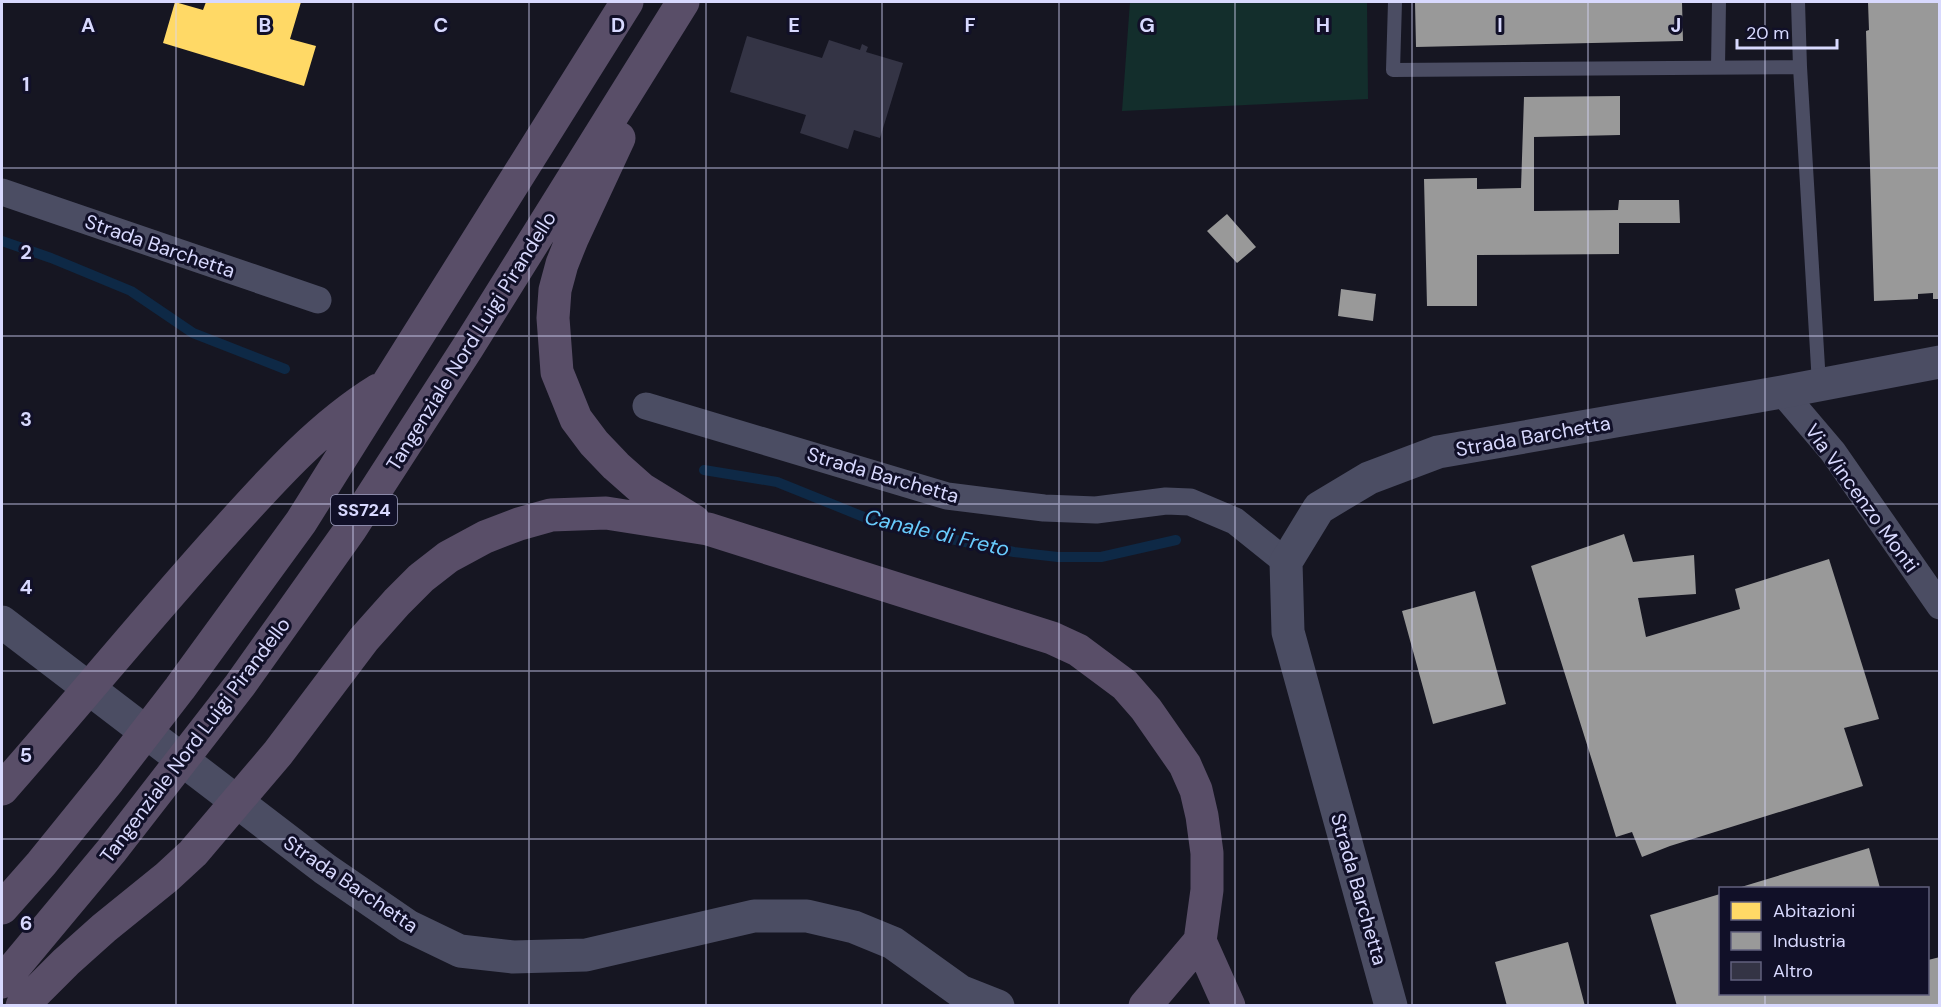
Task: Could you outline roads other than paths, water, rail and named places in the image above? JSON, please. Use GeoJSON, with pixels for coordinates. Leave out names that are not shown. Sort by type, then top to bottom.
{"type":"FeatureCollection","features":[{"type":"Feature","properties":{"kind":"highway","name":"SS724"},"geometry":{"type":"LineString","coordinates":[[2,908],[41,864],[180,688],[301,522],[627,2]]}},
{"type":"Feature","properties":{"kind":"highway"},"geometry":{"type":"LineString","coordinates":[[682,3],[572,239],[555,290],[553,318],[557,372],[576,419],[594,443],[642,489],[708,529]]}},
{"type":"Feature","properties":{"kind":"highway","name":"Tangenziale Nord Luigi Pirandello"},"geometry":{"type":"LineString","coordinates":[[2,982],[112,850],[240,685],[350,531],[468,347],[682,3]]}},
{"type":"Feature","properties":{"kind":"highway"},"geometry":{"type":"LineString","coordinates":[[2,789],[243,511],[329,426],[355,404],[390,383]]}},
{"type":"Feature","properties":{"kind":"highway"},"geometry":{"type":"LineString","coordinates":[[22,1005],[104,928],[193,853],[278,753],[371,631],[421,578],[448,557],[485,537],[519,524],[551,515],[606,513],[708,529],[1052,638],[1078,650],[1125,685],[1169,740],[1185,765],[1196,790],[1207,853],[1207,890],[1200,941],[1229,1005]]}},
{"type":"Feature","properties":{"kind":"highway"},"geometry":{"type":"LineString","coordinates":[[1145,1005],[1200,941]]}},
{"type":"Feature","properties":{"kind":"street","name":"Strada Barchetta"},"geometry":{"type":"LineString","coordinates":[[2,192],[318,300]]}},
{"type":"Feature","properties":{"kind":"street","name":"Strada Barchetta"},"geometry":{"type":"LineString","coordinates":[[1391,1005],[1288,632],[1286,562],[1319,508],[1369,478],[1438,452],[1940,362]]}},
{"type":"Feature","properties":{"kind":"street","name":"Via Vincenzo Monti"},"geometry":{"type":"LineString","coordinates":[[1782,392],[1833,452],[1940,606]]}},
{"type":"Feature","properties":{"kind":"street","name":"Strada Barchetta"},"geometry":{"type":"LineString","coordinates":[[646,406],[947,496],[1054,509],[1096,510],[1166,501],[1190,502],[1235,521],[1286,562]]}},
{"type":"Feature","properties":{"kind":"street","name":"Strada Barchetta"},"geometry":{"type":"LineString","coordinates":[[9,628],[325,869],[408,926],[460,951],[513,957],[586,955],[754,916],[807,916],[854,927],[893,943],[965,998],[998,1005]]}},
{"type":"Feature","properties":{"kind":"lane"},"geometry":{"type":"LineString","coordinates":[[1395,2],[1394,70],[1800,67]]}},
{"type":"Feature","properties":{"kind":"lane"},"geometry":{"type":"LineString","coordinates":[[1718,67],[1719,2]]}},
{"type":"Feature","properties":{"kind":"lane"},"geometry":{"type":"LineString","coordinates":[[1798,2],[1819,384]]}},
{"type":"Feature","properties":{"kind":"waterway","name":"Canale di Freto"},"geometry":{"type":"LineString","coordinates":[[2,241],[51,258],[131,291],[193,333],[285,369]]}},
{"type":"Feature","properties":{"kind":"waterway","name":"Canale di Freto"},"geometry":{"type":"LineString","coordinates":[[704,470],[777,482],[864,517],[946,538],[1014,552],[1058,557],[1101,557],[1176,540]]}}]}
